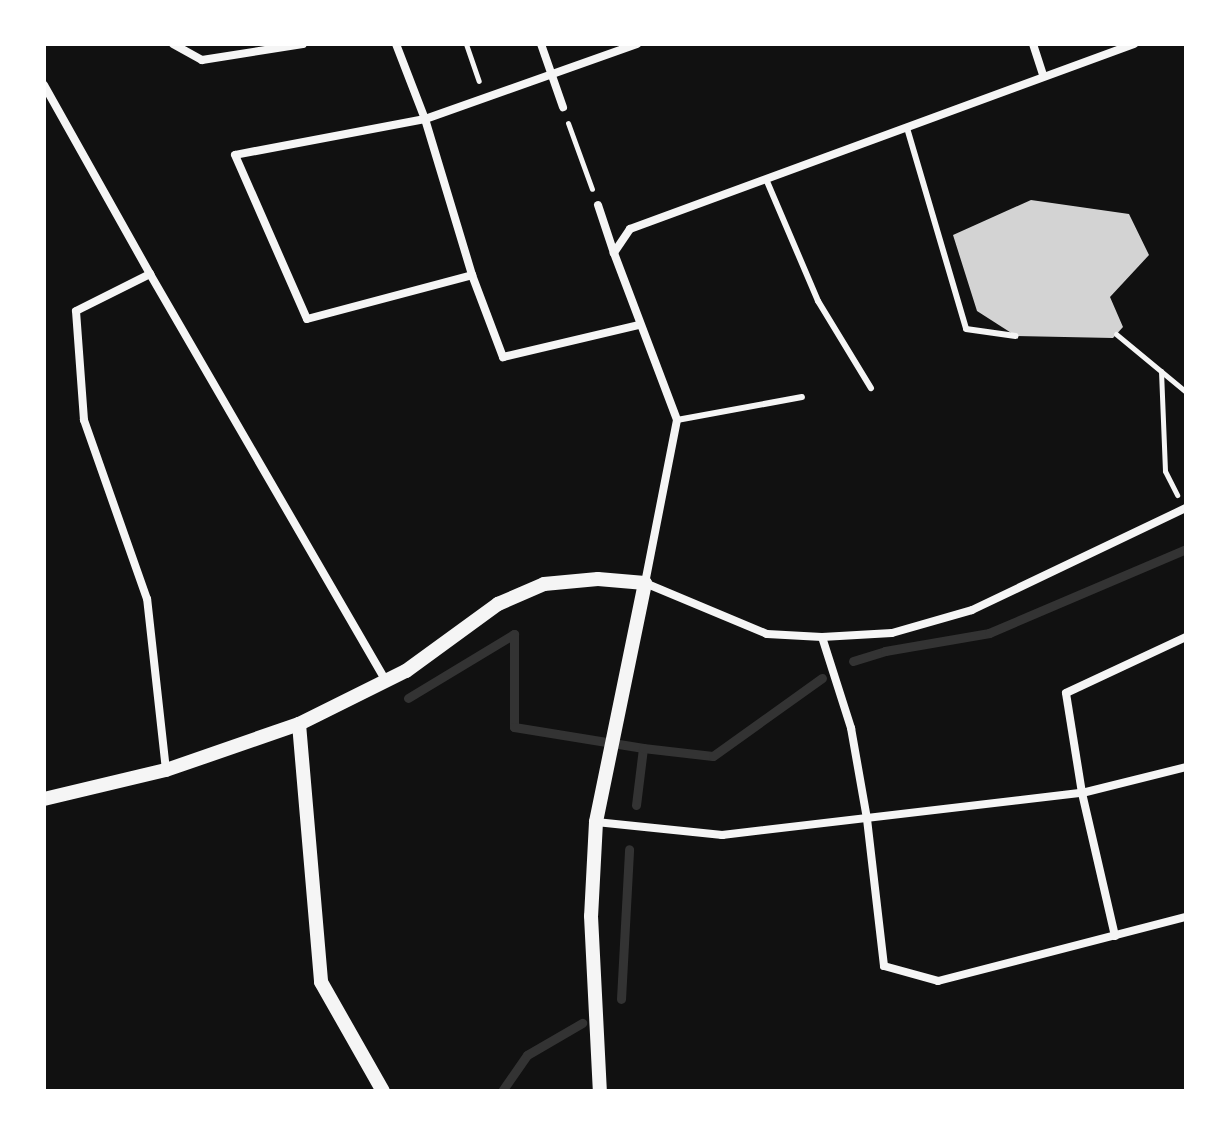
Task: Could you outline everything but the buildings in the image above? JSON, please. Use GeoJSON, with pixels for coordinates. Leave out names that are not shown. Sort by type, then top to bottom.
{"type":"FeatureCollection","features":[{"type":"Feature","properties":{"kind":"street"},"geometry":{"type":"LineString","coordinates":[[173,44],[202,60],[303,44]]}},
{"type":"Feature","properties":{"kind":"street"},"geometry":{"type":"LineString","coordinates":[[396,44],[425,119],[472,275],[503,357],[638,325]]}},
{"type":"Feature","properties":{"kind":"street"},"geometry":{"type":"LineString","coordinates":[[541,44],[563,107]]}},
{"type":"Feature","properties":{"kind":"street"},"geometry":{"type":"LineString","coordinates":[[472,275],[307,319],[235,155],[425,119],[637,44]]}},
{"type":"Feature","properties":{"kind":"street"},"geometry":{"type":"LineString","coordinates":[[1033,44],[1043,75]]}},
{"type":"Feature","properties":{"kind":"street"},"geometry":{"type":"LineString","coordinates":[[614,253],[630,229],[1134,44]]}},
{"type":"Feature","properties":{"kind":"street"},"geometry":{"type":"LineString","coordinates":[[44,85],[386,681]]}},
{"type":"Feature","properties":{"kind":"street"},"geometry":{"type":"LineString","coordinates":[[598,205],[638,325],[677,420],[596,822],[591,916],[600,1091]]}},
{"type":"Feature","properties":{"kind":"street"},"geometry":{"type":"LineString","coordinates":[[150,274],[76,311],[84,420],[147,599],[166,770]]}},
{"type":"Feature","properties":{"kind":"street"},"geometry":{"type":"LineString","coordinates":[[44,799],[166,770],[299,724],[406,671],[498,604],[544,584],[598,579],[645,583],[767,634],[822,637],[892,633],[972,610],[1185,509]]}},
{"type":"Feature","properties":{"kind":"street"},"geometry":{"type":"LineString","coordinates":[[822,637],[851,728],[867,819],[884,966],[938,981],[1186,917]]}},
{"type":"Feature","properties":{"kind":"street"},"geometry":{"type":"LineString","coordinates":[[1115,936],[1082,793],[1066,693],[1186,637]]}},
{"type":"Feature","properties":{"kind":"street"},"geometry":{"type":"LineString","coordinates":[[299,724],[321,982],[383,1091]]}},
{"type":"Feature","properties":{"kind":"street"},"geometry":{"type":"LineString","coordinates":[[596,822],[722,835],[1082,793],[1186,767]]}},
{"type":"Feature","properties":{"kind":"lane"},"geometry":{"type":"LineString","coordinates":[[907,128],[966,329],[1016,336]]}},
{"type":"Feature","properties":{"kind":"lane"},"geometry":{"type":"LineString","coordinates":[[766,179],[818,301],[871,388]]}},
{"type":"Feature","properties":{"kind":"lane"},"geometry":{"type":"LineString","coordinates":[[677,420],[802,397]]}},
{"type":"Feature","properties":{"kind":"path"},"geometry":{"type":"LineString","coordinates":[[466,44],[486,98]]}},
{"type":"Feature","properties":{"kind":"path"},"geometry":{"type":"LineString","coordinates":[[563,107],[598,205]]}},
{"type":"Feature","properties":{"kind":"path"},"geometry":{"type":"LineString","coordinates":[[1116,334],[1186,392]]}},
{"type":"Feature","properties":{"kind":"path"},"geometry":{"type":"LineString","coordinates":[[1161,371],[1165,471],[1185,509]]}},
{"type":"Feature","properties":{"kind":"waterway"},"geometry":{"type":"LineString","coordinates":[[853,661],[885,651],[989,633],[1186,549]]}},
{"type":"Feature","properties":{"kind":"waterway"},"geometry":{"type":"LineString","coordinates":[[408,698],[514,634],[514,727],[643,748]]}},
{"type":"Feature","properties":{"kind":"waterway"},"geometry":{"type":"LineString","coordinates":[[636,805],[643,748],[713,756],[822,678]]}},
{"type":"Feature","properties":{"kind":"waterway"},"geometry":{"type":"LineString","coordinates":[[621,999],[629,849]]}},
{"type":"Feature","properties":{"kind":"waterway"},"geometry":{"type":"LineString","coordinates":[[502,1091],[527,1055],[582,1023]]}}]}
